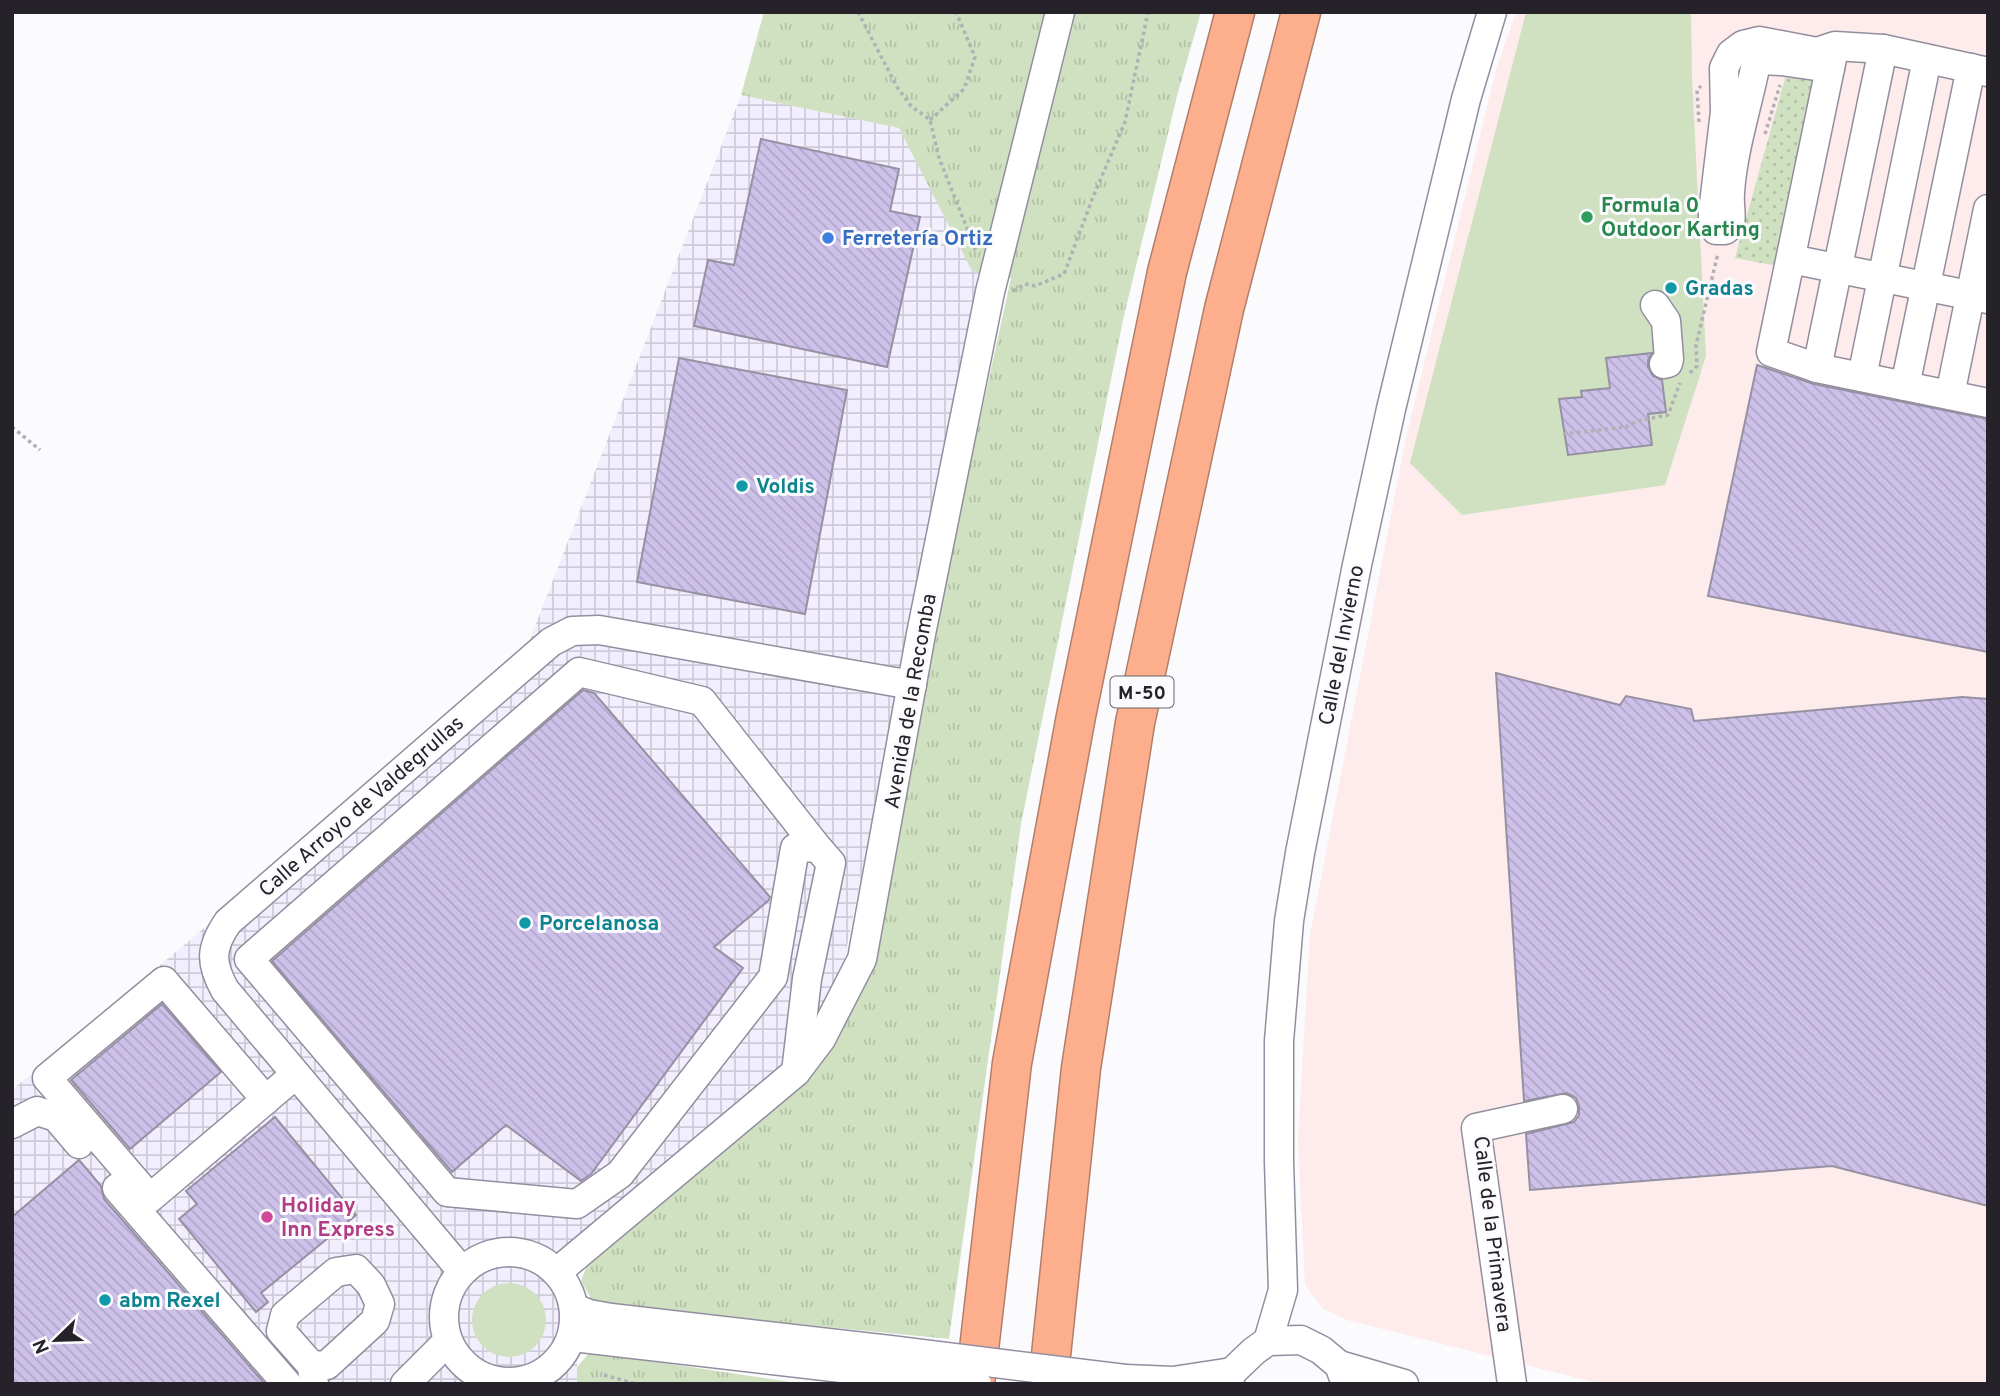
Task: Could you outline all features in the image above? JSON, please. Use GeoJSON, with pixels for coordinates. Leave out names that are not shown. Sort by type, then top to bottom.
{"type":"FeatureCollection","features":[{"type":"Feature","properties":{"kind":"highway","name":"M-50"},"geometry":{"type":"LineString","coordinates":[[976,1384],[1012,1063],[1076,716],[1167,272],[1235,12]]}},
{"type":"Feature","properties":{"kind":"highway","name":"M-50"},"geometry":{"type":"LineString","coordinates":[[1048,1384],[1082,1068],[1135,723],[1224,309],[1301,12]]}},
{"type":"Feature","properties":{"kind":"street","name":"Avenida de la Recomba"},"geometry":{"type":"LineString","coordinates":[[556,1272],[796,1072],[821,1039],[862,959],[912,685],[990,292],[1060,12]]}},
{"type":"Feature","properties":{"kind":"street","name":"Calle del Invierno"},"geometry":{"type":"LineString","coordinates":[[1283,1290],[1279,1041],[1289,921],[1300,853],[1391,409],[1466,99],[1492,12]]}},
{"type":"Feature","properties":{"kind":"street"},"geometry":{"type":"LineString","coordinates":[[1832,57],[1759,41],[1742,45],[1731,54],[1724,68],[1725,112],[1713,224],[1716,230],[1725,230],[1730,226],[1730,194],[1737,155],[1755,68],[1760,61],[1832,57],[1883,49],[1980,70],[1925,286],[1905,386]]}},
{"type":"Feature","properties":{"kind":"street"},"geometry":{"type":"LineString","coordinates":[[1817,368],[1883,49]]}},
{"type":"Feature","properties":{"kind":"street"},"geometry":{"type":"LineString","coordinates":[[1832,57],[1771,352],[1817,368],[1988,402]]}},
{"type":"Feature","properties":{"kind":"street"},"geometry":{"type":"LineString","coordinates":[[1861,377],[1927,59]]}},
{"type":"Feature","properties":{"kind":"street"},"geometry":{"type":"LineString","coordinates":[[1950,395],[1979,297],[1988,209]]}},
{"type":"Feature","properties":{"kind":"street"},"geometry":{"type":"LineString","coordinates":[[1791,259],[1979,297]]}},
{"type":"Feature","properties":{"kind":"street"},"geometry":{"type":"LineString","coordinates":[[1655,305],[1666,321],[1669,359],[1668,363],[1664,364]]}},
{"type":"Feature","properties":{"kind":"street","name":"Calle Arroyo de Valdegrullas"},"geometry":{"type":"LineString","coordinates":[[462,1271],[225,990],[215,973],[213,955],[217,937],[228,922],[551,642],[572,631],[599,630],[912,685]]}},
{"type":"Feature","properties":{"kind":"street"},"geometry":{"type":"LineString","coordinates":[[796,1072],[807,979],[831,863],[702,701],[579,672],[249,959],[447,1192],[576,1204],[620,1174],[773,977],[795,848],[817,848]]}},
{"type":"Feature","properties":{"kind":"street"},"geometry":{"type":"LineString","coordinates":[[266,1100],[164,981],[47,1078],[150,1198],[266,1100],[295,1075]]}},
{"type":"Feature","properties":{"kind":"street","name":"Calle de la Primavera"},"geometry":{"type":"LineString","coordinates":[[1512,1384],[1476,1128],[1563,1109]]}},
{"type":"Feature","properties":{"kind":"street"},"geometry":{"type":"LineString","coordinates":[[12,1124],[37,1111],[56,1117],[287,1384]]}},
{"type":"Feature","properties":{"kind":"street"},"geometry":{"type":"LineString","coordinates":[[511,1251],[534,1258],[556,1272],[565,1282],[575,1308],[573,1337],[553,1377],[511,1383],[463,1377],[460,1361],[448,1341],[444,1324],[444,1308],[462,1271],[475,1261],[511,1251]]}},
{"type":"Feature","properties":{"kind":"street"},"geometry":{"type":"LineString","coordinates":[[1268,1341],[1283,1290]]}},
{"type":"Feature","properties":{"kind":"street"},"geometry":{"type":"LineString","coordinates":[[1283,1290],[1304,1328],[1335,1366]]}},
{"type":"Feature","properties":{"kind":"street"},"geometry":{"type":"LineString","coordinates":[[575,1308],[611,1318],[887,1362],[976,1384]]}},
{"type":"Feature","properties":{"kind":"street"},"geometry":{"type":"LineString","coordinates":[[573,1337],[1173,1381],[1230,1378],[1254,1351],[1268,1341],[1301,1340],[1335,1366],[1404,1384]]}},
{"type":"Feature","properties":{"kind":"street"},"geometry":{"type":"LineString","coordinates":[[405,1384],[448,1341]]}},
{"type":"Feature","properties":{"kind":"path"},"geometry":{"type":"LineString","coordinates":[[858,12],[897,87],[911,106],[930,120],[939,158],[978,258]]}},
{"type":"Feature","properties":{"kind":"path"},"geometry":{"type":"LineString","coordinates":[[930,120],[964,89],[975,57],[956,12]]}},
{"type":"Feature","properties":{"kind":"path"},"geometry":{"type":"LineString","coordinates":[[1006,296],[1025,284],[1035,286],[1064,274],[1125,122],[1147,12]]}},
{"type":"Feature","properties":{"kind":"path"},"geometry":{"type":"LineString","coordinates":[[12,427],[40,450]]}},
{"type":"Feature","properties":{"kind":"path"},"geometry":{"type":"LineString","coordinates":[[604,1375],[636,1384]]}},
{"type":"Feature","properties":{"kind":"shaded area"},"geometry":{"type":"Polygon","coordinates":[[[1516,12],[1988,12],[1988,1384],[1601,1384],[1347,1320],[1323,1309],[1305,1285],[1298,1140],[1310,935],[1406,438],[1496,70],[1516,12]]]}},
{"type":"Feature","properties":{"kind":"shaded area"},"geometry":{"type":"Polygon","coordinates":[[[741,95],[900,128],[972,270],[983,273],[842,971],[791,1059],[577,1241],[577,1384],[12,1384],[12,1090],[522,660],[741,95]]]}},
{"type":"Feature","properties":{"kind":"green space"},"geometry":{"type":"Polygon","coordinates":[[[764,12],[1201,12],[1178,92],[1123,320],[1021,824],[949,1339],[614,1306],[593,1302],[581,1281],[590,1258],[852,1004],[1011,278],[972,271],[899,128],[741,95],[764,12]]]}},
{"type":"Feature","properties":{"kind":"green space","name":"Formula 0 Outdoor Karting"},"geometry":{"type":"Polygon","coordinates":[[[1526,12],[1691,12],[1706,356],[1665,485],[1462,515],[1410,463],[1526,12]]]}},
{"type":"Feature","properties":{"kind":"green space"},"geometry":{"type":"Polygon","coordinates":[[[1786,75],[1816,81],[1777,266],[1735,258],[1786,75]]]}},
{"type":"Feature","properties":{"kind":"green space"},"geometry":{"type":"Polygon","coordinates":[[[509,1283],[530,1289],[540,1299],[546,1320],[540,1341],[530,1351],[509,1357],[488,1351],[478,1341],[472,1320],[478,1299],[488,1289],[509,1283]]]}},
{"type":"Feature","properties":{"kind":"green space"},"geometry":{"type":"Polygon","coordinates":[[[590,1352],[804,1384],[577,1384],[577,1367],[590,1352]]]}},
{"type":"Feature","properties":{"kind":"building","name":"Ferretería Ortiz"},"geometry":{"type":"Polygon","coordinates":[[[761,139],[899,169],[890,211],[920,217],[887,367],[694,326],[708,260],[734,265],[761,139]]]}},
{"type":"Feature","properties":{"kind":"building"},"geometry":{"type":"Polygon","coordinates":[[[1652,353],[1648,367],[1653,376],[1662,380],[1666,412],[1648,414],[1652,445],[1568,455],[1559,399],[1582,397],[1581,391],[1610,388],[1606,358],[1652,353]]]}},
{"type":"Feature","properties":{"kind":"building","name":"Voldis"},"geometry":{"type":"Polygon","coordinates":[[[679,358],[847,390],[805,614],[637,582],[679,358]]]}},
{"type":"Feature","properties":{"kind":"building"},"geometry":{"type":"Polygon","coordinates":[[[1757,365],[1814,384],[1988,419],[1988,652],[1708,596],[1757,365]]]}},
{"type":"Feature","properties":{"kind":"building"},"geometry":{"type":"Polygon","coordinates":[[[1496,673],[1620,705],[1626,696],[1691,709],[1694,721],[1962,697],[1988,699],[1988,1206],[1832,1166],[1530,1190],[1526,1134],[1574,1122],[1579,1115],[1579,1106],[1576,1098],[1567,1093],[1524,1101],[1496,673]]]}},
{"type":"Feature","properties":{"kind":"building","name":"Porcelanosa"},"geometry":{"type":"Polygon","coordinates":[[[583,690],[594,693],[770,897],[714,947],[743,968],[591,1174],[581,1181],[506,1125],[452,1172],[272,961],[583,690]]]}},
{"type":"Feature","properties":{"kind":"building"},"geometry":{"type":"Polygon","coordinates":[[[162,1004],[221,1072],[130,1149],[71,1080],[162,1004]]]}},
{"type":"Feature","properties":{"kind":"building","name":"Holiday Inn Express"},"geometry":{"type":"Polygon","coordinates":[[[275,1117],[356,1215],[261,1293],[268,1302],[256,1312],[179,1219],[197,1204],[186,1191],[275,1117]]]}},
{"type":"Feature","properties":{"kind":"building","name":"abm Rexel"},"geometry":{"type":"Polygon","coordinates":[[[79,1160],[101,1186],[104,1199],[265,1384],[12,1384],[12,1217],[79,1160]]]}},
{"type":"Feature","properties":{"kind":"place","name":"Formula 0 Outdoor Karting"},"geometry":{"type":"Point","coordinates":[1587,217]}},
{"type":"Feature","properties":{"kind":"place","name":"Ferretería Ortiz"},"geometry":{"type":"Point","coordinates":[828,238]}},
{"type":"Feature","properties":{"kind":"place","name":"Gradas"},"geometry":{"type":"Point","coordinates":[1671,288]}},
{"type":"Feature","properties":{"kind":"place","name":"Voldis"},"geometry":{"type":"Point","coordinates":[742,486]}},
{"type":"Feature","properties":{"kind":"place","name":"Porcelanosa"},"geometry":{"type":"Point","coordinates":[525,923]}},
{"type":"Feature","properties":{"kind":"place","name":"Holiday Inn Express"},"geometry":{"type":"Point","coordinates":[267,1217]}},
{"type":"Feature","properties":{"kind":"place","name":"abm Rexel"},"geometry":{"type":"Point","coordinates":[105,1300]}}]}
